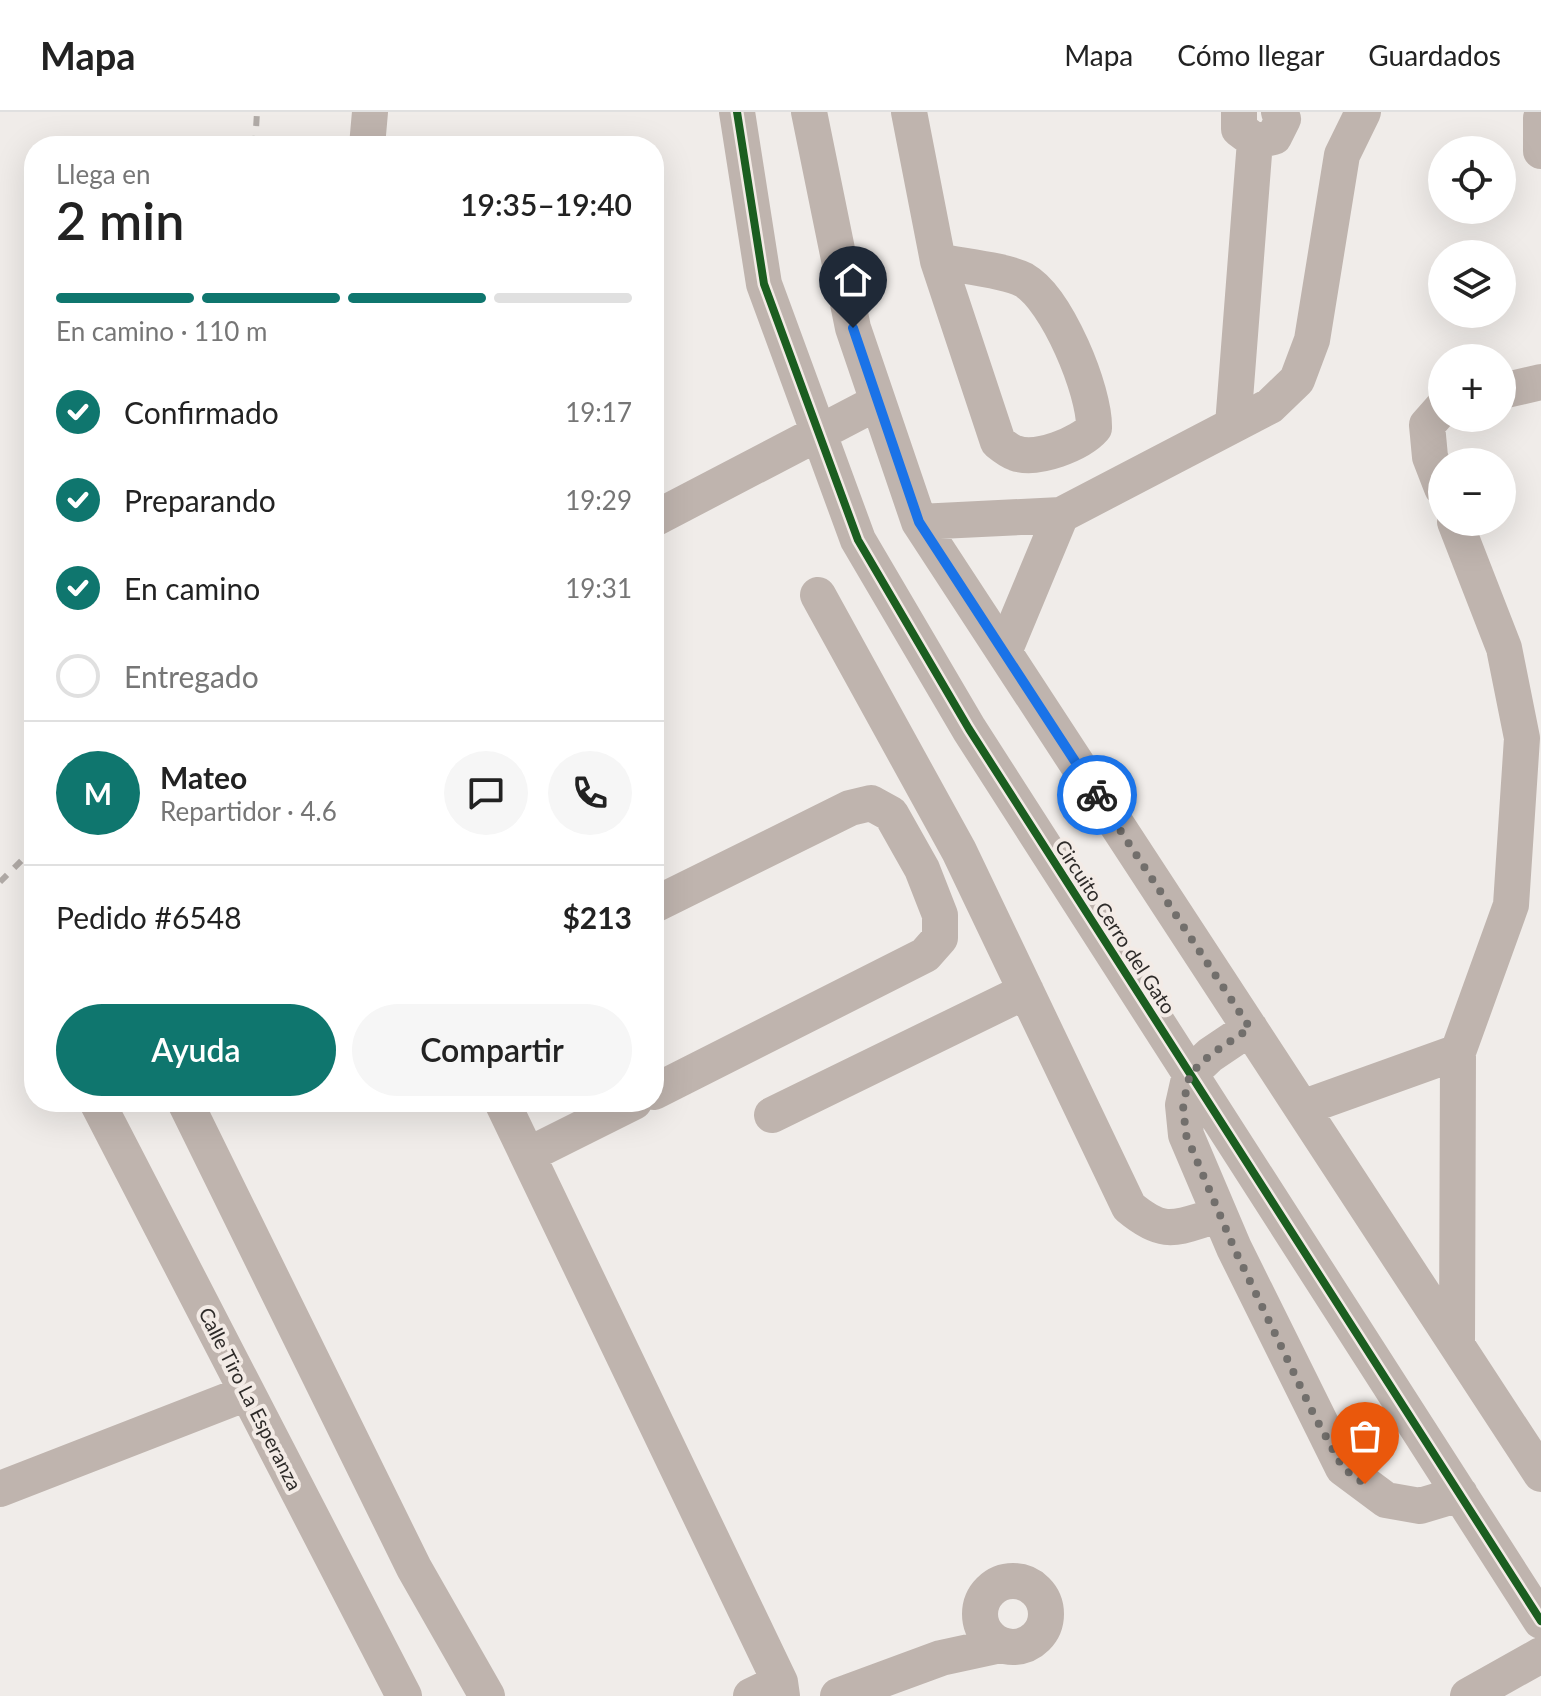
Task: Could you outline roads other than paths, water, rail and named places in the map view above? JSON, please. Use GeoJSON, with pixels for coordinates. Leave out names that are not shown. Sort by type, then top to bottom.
{"type":"FeatureCollection","features":[{"type":"Feature","properties":{"kind":"street"},"geometry":{"type":"LineString","coordinates":[[368,136],[370,112]]}},
{"type":"Feature","properties":{"kind":"street","name":"Circuito Cerro del Gato"},"geometry":{"type":"LineString","coordinates":[[737,112],[764,284],[858,540],[969,729],[1541,1621]]}},
{"type":"Feature","properties":{"kind":"street"},"geometry":{"type":"LineString","coordinates":[[809,112],[853,328],[919,522],[1541,1474]]}},
{"type":"Feature","properties":{"kind":"street"},"geometry":{"type":"LineString","coordinates":[[909,112],[938,261],[998,442],[1013,453],[1030,455],[1084,440],[1094,428],[1095,407],[1051,304],[1023,280],[938,261]]}},
{"type":"Feature","properties":{"kind":"street"},"geometry":{"type":"LineString","coordinates":[[1233,425],[1247,127],[1274,137],[1283,119],[1279,112]]}},
{"type":"Feature","properties":{"kind":"street"},"geometry":{"type":"LineString","coordinates":[[919,522],[1061,515],[1270,406],[1297,380],[1312,340],[1342,155],[1363,112]]}},
{"type":"Feature","properties":{"kind":"street"},"geometry":{"type":"LineString","coordinates":[[1541,118],[1541,151]]}},
{"type":"Feature","properties":{"kind":"street"},"geometry":{"type":"LineString","coordinates":[[1516,388],[1541,382]]}},
{"type":"Feature","properties":{"kind":"street"},"geometry":{"type":"LineString","coordinates":[[664,514],[878,402]]}},
{"type":"Feature","properties":{"kind":"street"},"geometry":{"type":"LineString","coordinates":[[1428,424],[1429,448]]}},
{"type":"Feature","properties":{"kind":"street"},"geometry":{"type":"LineString","coordinates":[[1004,652],[1061,515]]}},
{"type":"Feature","properties":{"kind":"street"},"geometry":{"type":"LineString","coordinates":[[1457,1345],[1458,1052],[1511,905],[1522,738],[1504,648],[1460,536]]}},
{"type":"Feature","properties":{"kind":"street"},"geometry":{"type":"LineString","coordinates":[[818,595],[959,851],[1129,1207],[1152,1226],[1171,1228],[1219,1215]]}},
{"type":"Feature","properties":{"kind":"street"},"geometry":{"type":"LineString","coordinates":[[664,900],[850,808],[871,803],[891,814],[922,869],[940,915],[940,938],[925,955],[664,1087]]}},
{"type":"Feature","properties":{"kind":"street"},"geometry":{"type":"LineString","coordinates":[[922,869],[959,851]]}},
{"type":"Feature","properties":{"kind":"street"},"geometry":{"type":"LineString","coordinates":[[772,1115],[1026,991]]}},
{"type":"Feature","properties":{"kind":"street"},"geometry":{"type":"LineString","coordinates":[[1250,1028],[1210,1055],[1190,1074],[1183,1105],[1186,1135],[1219,1215],[1343,1468],[1386,1500],[1420,1506],[1460,1494]]}},
{"type":"Feature","properties":{"kind":"street"},"geometry":{"type":"LineString","coordinates":[[1302,1108],[1458,1052]]}},
{"type":"Feature","properties":{"kind":"street","name":"Calle Tiro La Esperanza"},"geometry":{"type":"LineString","coordinates":[[102,1112],[404,1696]]}},
{"type":"Feature","properties":{"kind":"street"},"geometry":{"type":"LineString","coordinates":[[190,1112],[414,1568],[487,1696]]}},
{"type":"Feature","properties":{"kind":"street"},"geometry":{"type":"LineString","coordinates":[[507,1112],[771,1691]]}},
{"type":"Feature","properties":{"kind":"street"},"geometry":{"type":"LineString","coordinates":[[528,1155],[614,1112]]}},
{"type":"Feature","properties":{"kind":"street"},"geometry":{"type":"LineString","coordinates":[[0,1489],[247,1393]]}},
{"type":"Feature","properties":{"kind":"street"},"geometry":{"type":"LineString","coordinates":[[838,1696],[941,1658],[991,1633]]}},
{"type":"Feature","properties":{"kind":"street"},"geometry":{"type":"LineString","coordinates":[[1468,1696],[1541,1655]]}},
{"type":"Feature","properties":{"kind":"railway"},"geometry":{"type":"LineString","coordinates":[[256,136],[257,112]]}},
{"type":"Feature","properties":{"kind":"railway"},"geometry":{"type":"LineString","coordinates":[[0,882],[24,858]]}}]}
